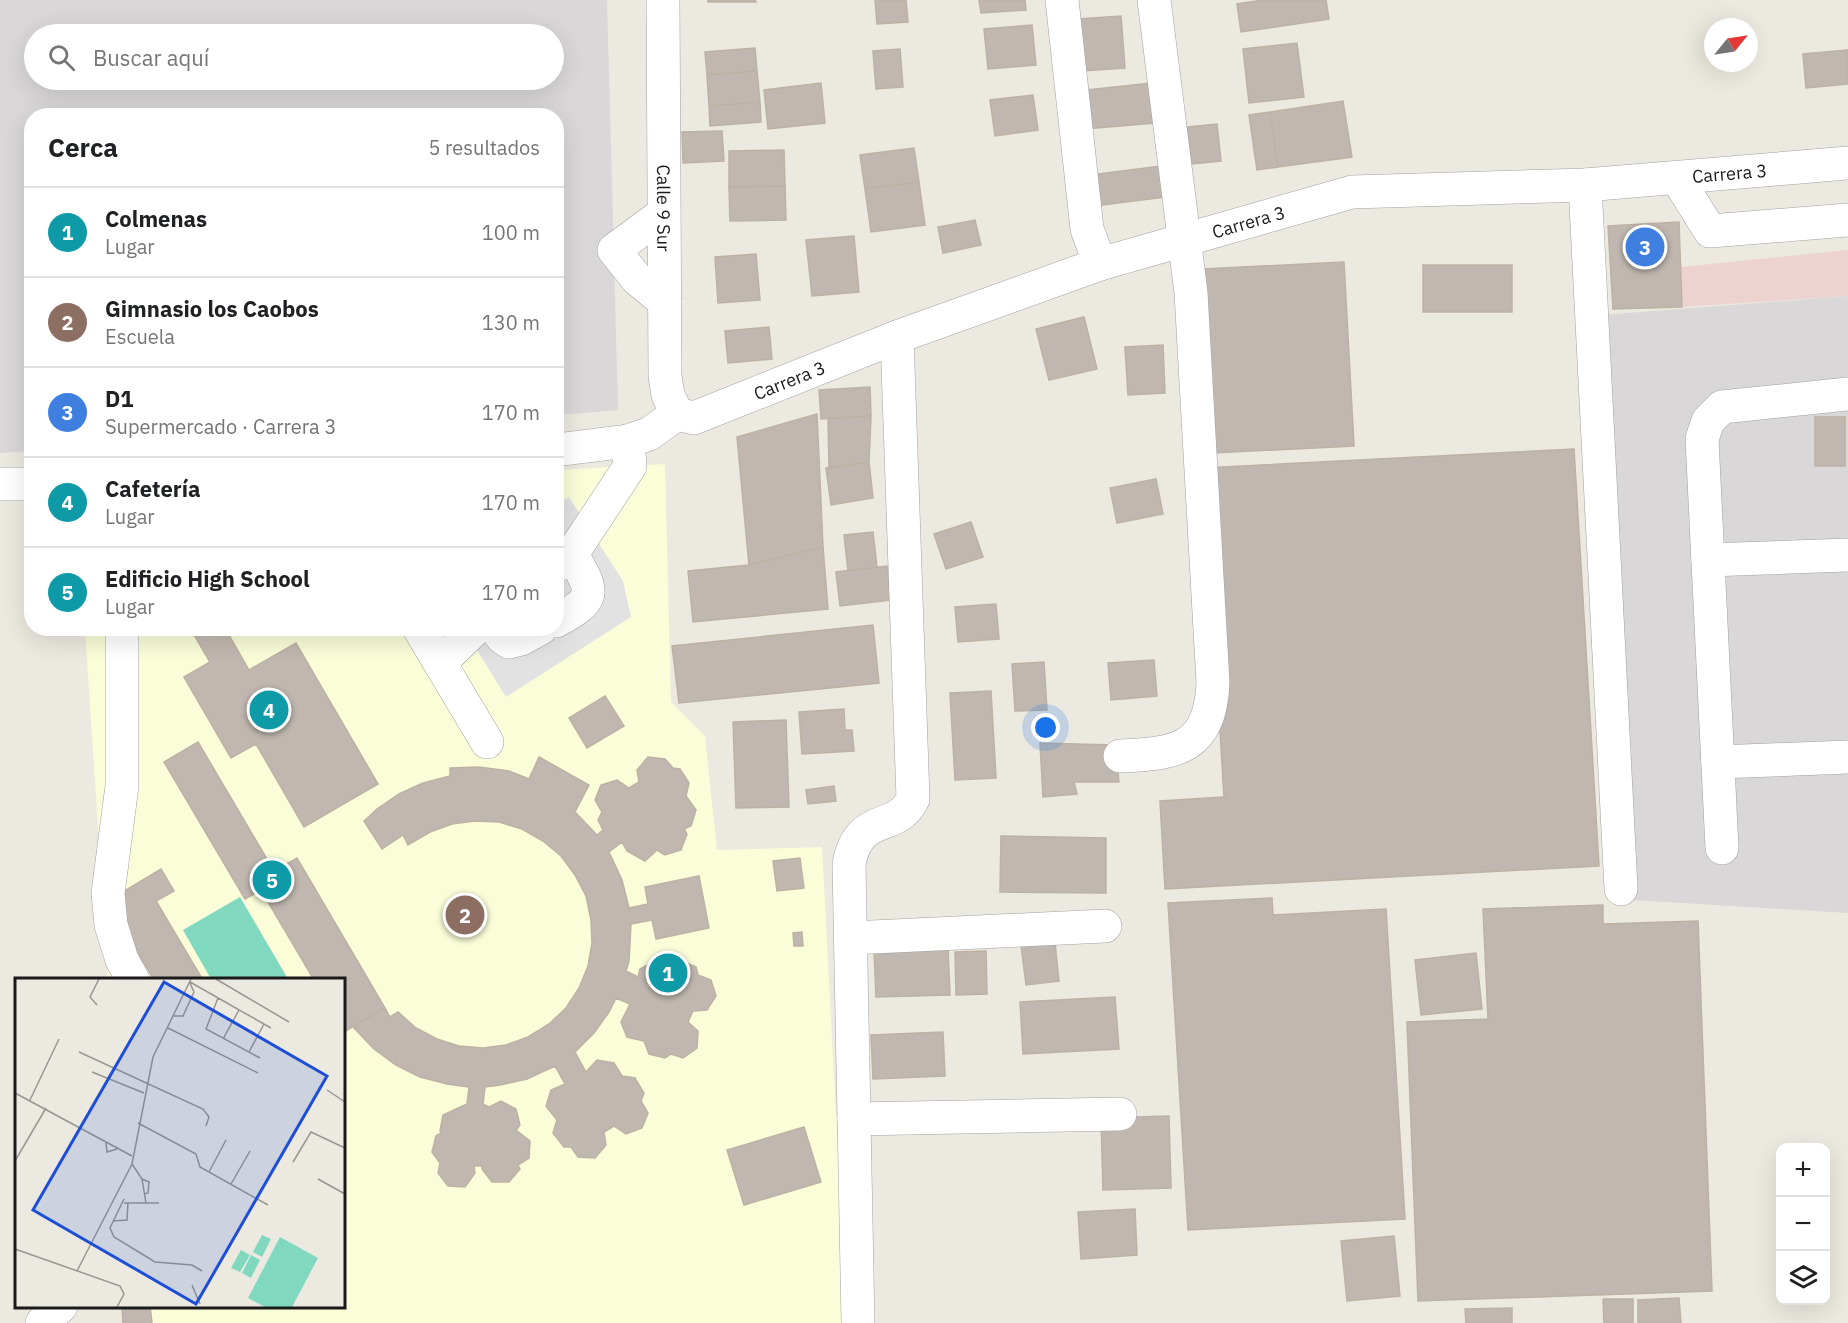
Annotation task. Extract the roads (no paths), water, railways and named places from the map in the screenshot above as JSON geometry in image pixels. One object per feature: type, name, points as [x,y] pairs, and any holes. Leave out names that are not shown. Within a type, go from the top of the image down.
[{"type":"street","name":"Calle 9 Sur","points":[[663,0],[665,376],[668,395],[677,414]]},
{"type":"street","points":[[1062,0],[1087,229],[1100,264]]},
{"type":"street","points":[[1120,756],[1166,753],[1184,746],[1197,736],[1212,705],[1191,293],[1154,0]]},
{"type":"street","name":"Carrera 3","points":[[677,414],[694,418],[897,336],[1100,264],[1352,192],[1585,185],[1848,163]]},
{"type":"street","points":[[1677,178],[1710,231],[1848,220]]},
{"type":"street","points":[[1585,185],[1621,889]]},
{"type":"street","points":[[663,214],[614,250],[637,279],[665,302]]},
{"type":"street","points":[[858,1323],[849,864],[851,852],[860,835],[873,825],[897,817],[908,808],[913,799],[897,336]]},
{"type":"street","points":[[1722,849],[1702,439],[1708,421],[1722,407],[1848,394]]},
{"type":"street","points":[[564,449],[628,441],[649,434],[677,414]]},
{"type":"street","points":[[564,617],[579,609],[588,597],[587,583],[564,560],[630,466],[628,441]]},
{"type":"street","points":[[0,484],[24,483]]},
{"type":"street","points":[[1708,560],[1848,555]]},
{"type":"street","points":[[122,636],[122,786],[108,893],[111,925],[122,960],[132,978]]},
{"type":"street","points":[[424,636],[486,742]]},
{"type":"street","points":[[440,663],[468,636]]},
{"type":"street","points":[[501,636],[509,642],[527,636]]},
{"type":"street","points":[[1718,762],[1848,757]]},
{"type":"street","points":[[850,938],[1105,926]]},
{"type":"street","points":[[854,1119],[1120,1114]]},
{"type":"street","points":[[42,1323],[59,1308]]},
{"type":"place","name":"D1","points":[[1645,247]]},
{"type":"place","name":"Cafetería","points":[[269,710]]},
{"type":"place","name":"Edificio High School","points":[[272,880]]},
{"type":"place","name":"Gimnasio los Caobos","points":[[465,915]]},
{"type":"place","name":"Colmenas","points":[[668,973]]}]
